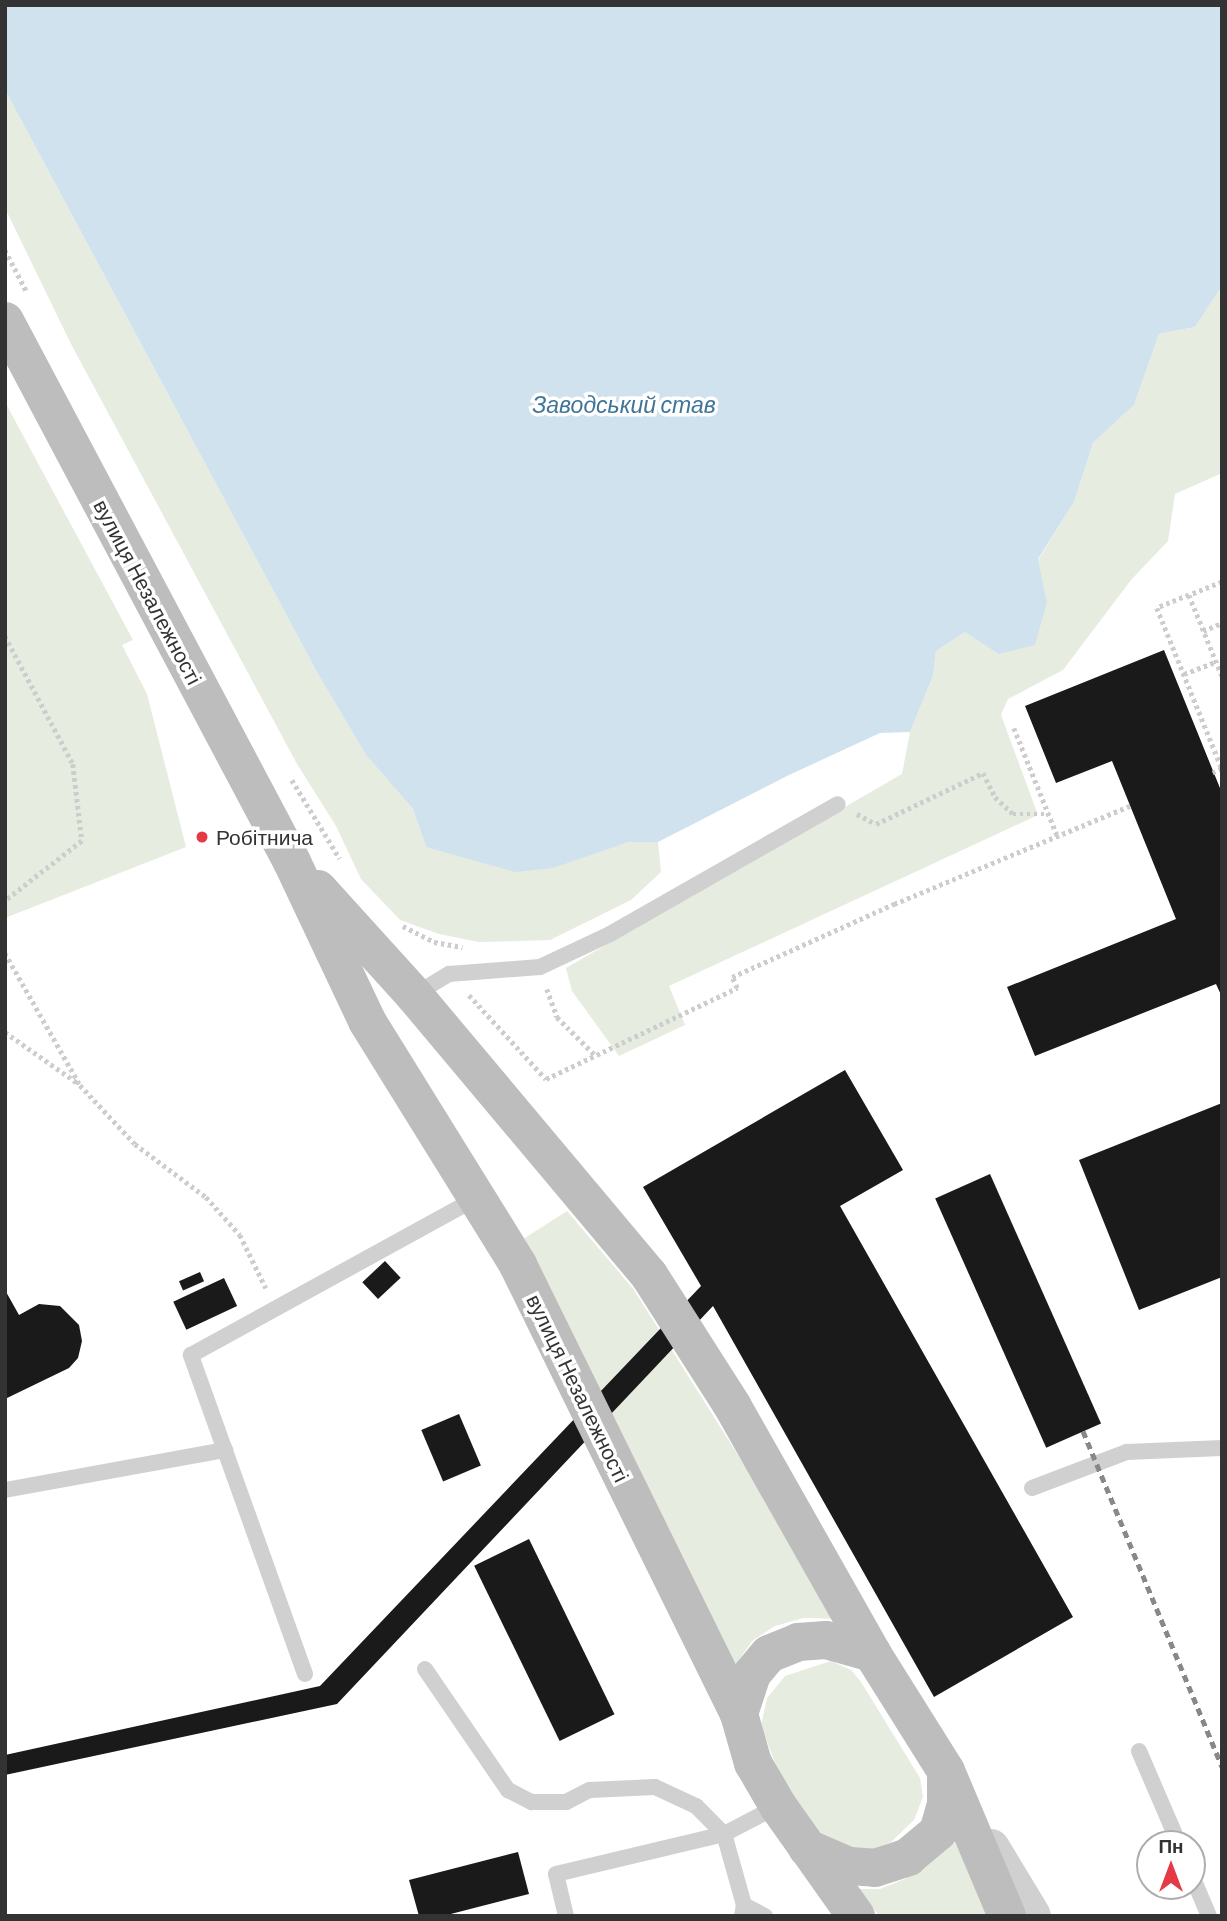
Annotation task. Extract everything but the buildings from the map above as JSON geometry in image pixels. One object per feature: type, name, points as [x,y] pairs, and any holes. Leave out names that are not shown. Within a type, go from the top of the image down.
[{"type":"main road","name":"вулиця Незалежності","points":[[17,309],[292,862],[367,1021],[518,1265],[738,1714],[753,1763],[778,1806],[856,1916]]},
{"type":"main road","name":"вулиця Незалежності","points":[[292,862],[414,995],[649,1275],[733,1407],[872,1653],[946,1771],[1007,1916]]},
{"type":"main road","points":[[738,1714],[752,1674],[769,1654],[798,1642],[826,1640],[872,1653]]},
{"type":"main road","points":[[807,1848],[849,1866],[875,1868],[908,1857],[938,1832],[946,1804],[946,1771]]},
{"type":"street","points":[[946,1771],[1031,1916]]},
{"type":"lane","points":[[414,995],[449,974],[540,967],[610,934],[838,804]]},
{"type":"lane","points":[[305,1674],[191,1355],[476,1198]]},
{"type":"lane","points":[[1032,1488],[1127,1452],[1222,1448]]},
{"type":"lane","points":[[5,1490],[225,1450]]},
{"type":"lane","points":[[425,1669],[508,1790],[532,1802],[566,1802],[590,1790],[655,1787],[696,1806],[724,1834],[743,1910],[765,1916]]},
{"type":"lane","points":[[1139,1751],[1172,1830]]},
{"type":"lane","points":[[566,1916],[556,1874],[724,1834],[778,1806]]},
{"type":"path","points":[[5,250],[17,309]]},
{"type":"path","points":[[1213,772],[1222,769],[1157,608],[1222,582]]},
{"type":"path","points":[[1189,595],[1222,676]]},
{"type":"path","points":[[1203,631],[1222,623]]},
{"type":"path","points":[[5,636],[73,764],[82,841],[5,901]]},
{"type":"path","points":[[1184,674],[1216,662]]},
{"type":"path","points":[[1014,728],[1057,835]]},
{"type":"path","points":[[287,771],[340,860]]},
{"type":"path","points":[[838,804],[876,824],[983,773],[996,797],[1013,814],[1048,814]]},
{"type":"path","points":[[449,974],[546,1079],[737,988],[732,977],[894,904],[1130,806]]},
{"type":"path","points":[[398,922],[434,942],[468,948]]},
{"type":"path","points":[[5,953],[80,1085]]},
{"type":"path","points":[[540,967],[557,1017],[595,1055]]},
{"type":"path","points":[[5,1032],[80,1085],[135,1144],[206,1197],[240,1235],[276,1307]]},
{"type":"shaded area","points":[[5,90],[318,674],[366,755],[413,809],[426,847],[554,868],[629,842],[658,842],[661,872],[631,900],[550,940],[479,942],[439,934],[400,920],[361,879],[336,826],[297,764],[71,344],[5,208]]},
{"type":"shaded area","points":[[1222,286],[1222,473],[1175,494],[1168,541],[1131,580],[1063,670],[1008,699],[1001,715],[1038,815],[669,986],[685,1025],[619,1056],[572,991],[566,968],[902,774],[910,732],[933,676],[936,651],[965,632],[998,654],[1047,602],[1038,560],[1074,502],[1093,443],[1134,405],[1159,334],[1195,327]]},
{"type":"shaded area","points":[[5,402],[133,640],[122,645],[147,694],[186,847],[5,918]]},
{"type":"shaded area","points":[[567,1211],[634,1290],[841,1619],[803,1618],[775,1626],[752,1641],[734,1667],[517,1243]]},
{"type":"shaded area","points":[[831,1661],[851,1670],[861,1682],[920,1778],[923,1797],[914,1820],[891,1842],[873,1850],[841,1848],[816,1835],[781,1778],[761,1726],[767,1698],[785,1676]]},
{"type":"shaded area","points":[[955,1833],[990,1916],[879,1916],[858,1889],[880,1889],[905,1879],[930,1862]]},
{"type":"water","name":"Заводський став","points":[[5,5],[1222,5],[1222,286],[1195,327],[1159,334],[1134,405],[1093,443],[1074,502],[1038,559],[1047,602],[1035,645],[998,654],[965,632],[936,651],[933,676],[910,732],[880,733],[789,775],[658,842],[629,842],[554,868],[515,872],[426,847],[413,809],[366,755],[318,674],[5,90]]},
{"type":"railway","points":[[1083,1431],[1222,1767]]},
{"type":"place","name":"Робітнича","points":[[202,837]]}]
